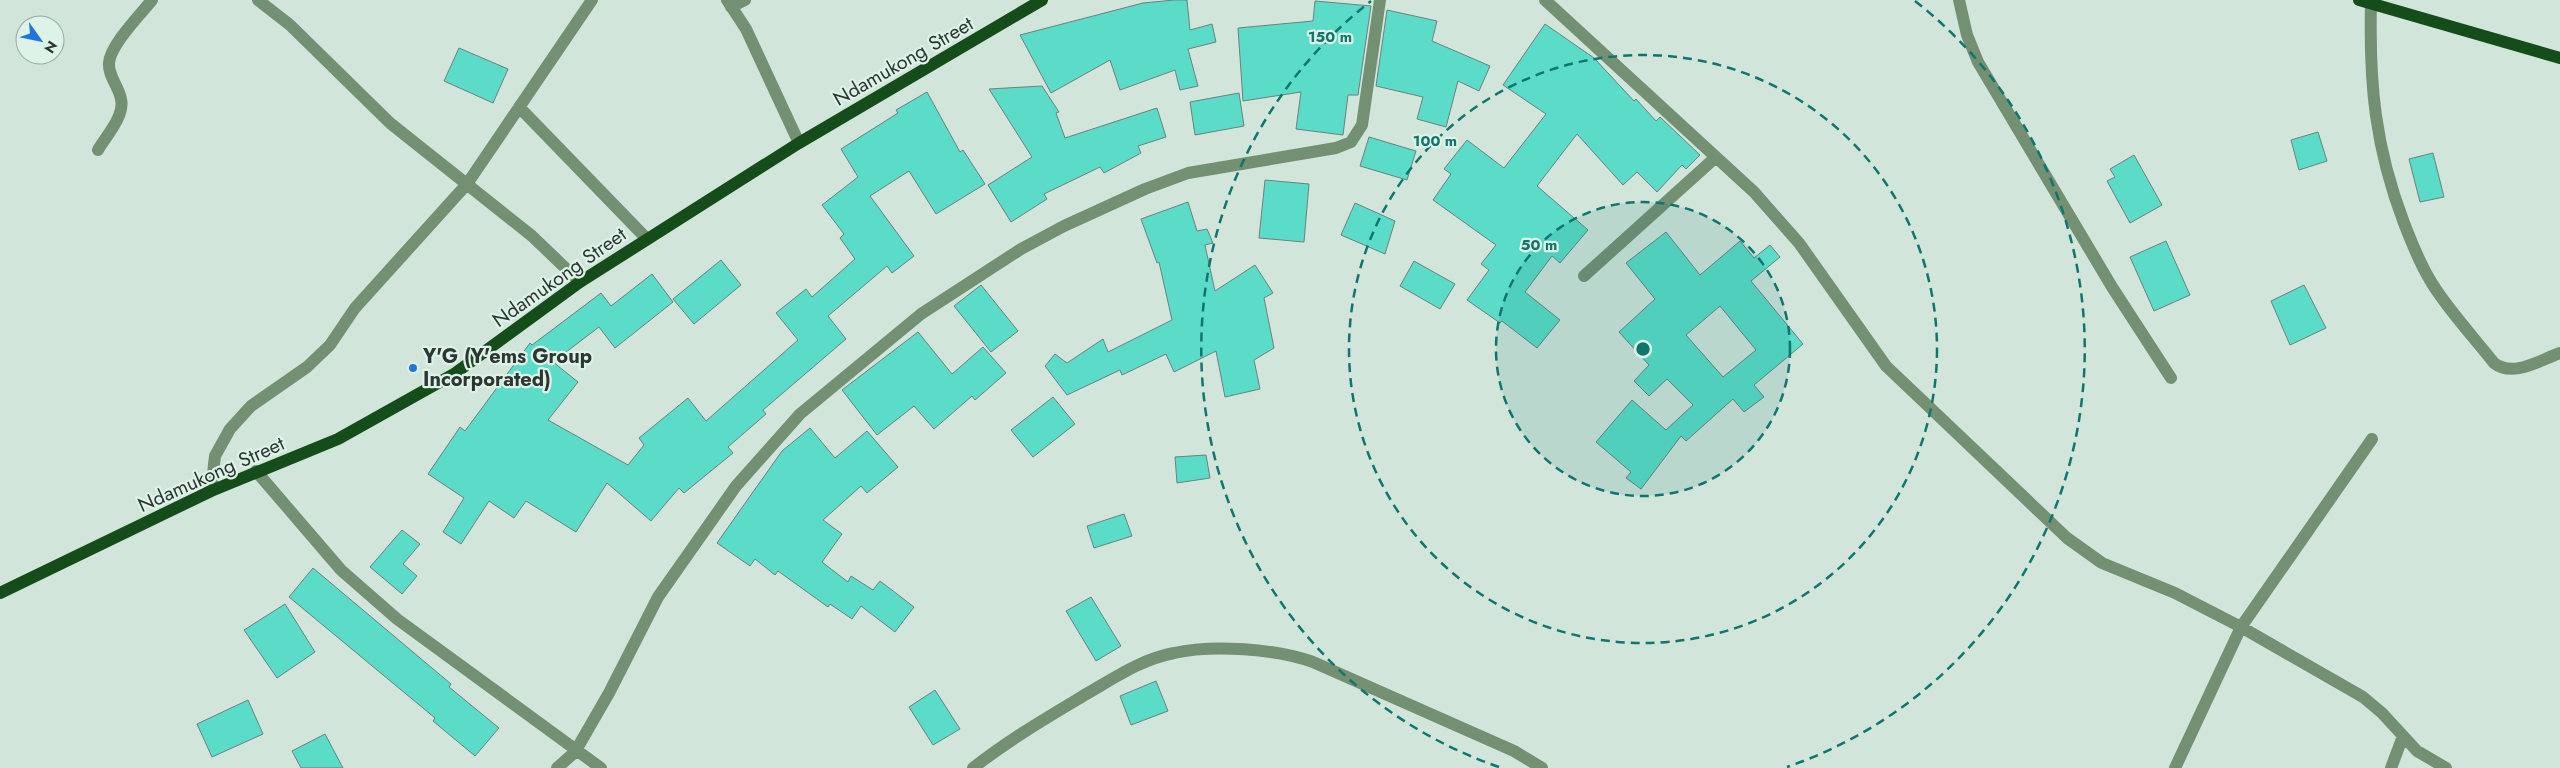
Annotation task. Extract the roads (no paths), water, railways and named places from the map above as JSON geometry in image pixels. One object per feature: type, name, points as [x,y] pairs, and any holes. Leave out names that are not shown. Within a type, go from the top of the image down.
[{"type":"main road","name":"Ndamukong Street","points":[[0,593],[211,491],[338,439],[454,374],[580,282],[647,239],[799,143],[1042,0]]},
{"type":"main road","points":[[2365,2],[2560,58]]},
{"type":"street","points":[[98,150],[121,112],[122,99],[112,78],[109,62],[118,43],[152,0]]},
{"type":"street","points":[[258,0],[290,25],[390,123],[532,236],[580,282]]},
{"type":"street","points":[[211,491],[215,456],[230,429],[251,406],[307,367],[330,345],[355,308],[467,184],[592,0]]},
{"type":"street","points":[[745,0],[729,4],[765,66],[799,143]]},
{"type":"street","points":[[557,768],[576,752],[609,693],[658,597],[736,486],[800,414],[921,314],[1021,249],[1064,226],[1145,189],[1188,173],[1336,148],[1352,142],[1362,125],[1380,0]]},
{"type":"street","points":[[1546,0],[1754,192],[1799,242],[1886,366],[2066,538],[2102,563],[2175,593],[2241,627],[2363,697],[2417,751],[2446,768]]},
{"type":"street","points":[[1959,0],[1967,35],[1978,62],[2112,287],[2171,378]]},
{"type":"street","points":[[2365,2],[2373,99],[2380,148],[2395,199],[2412,244],[2436,290],[2494,363],[2502,369],[2512,370],[2560,353]]},
{"type":"street","points":[[519,107],[647,239]]},
{"type":"street","points":[[1584,276],[1716,157]]},
{"type":"street","points":[[2175,768],[2241,627],[2372,439]]},
{"type":"street","points":[[256,471],[341,570],[390,613],[576,752],[601,768]]},
{"type":"street","points":[[973,768],[1010,739],[1139,664],[1174,652],[1223,648],[1292,654],[1514,751],[1542,768]]},
{"type":"street","points":[[2391,768],[2403,736]]},
{"type":"place","name":"Y'G (Y'ems Group Incorporated)","points":[[413,368]]}]
